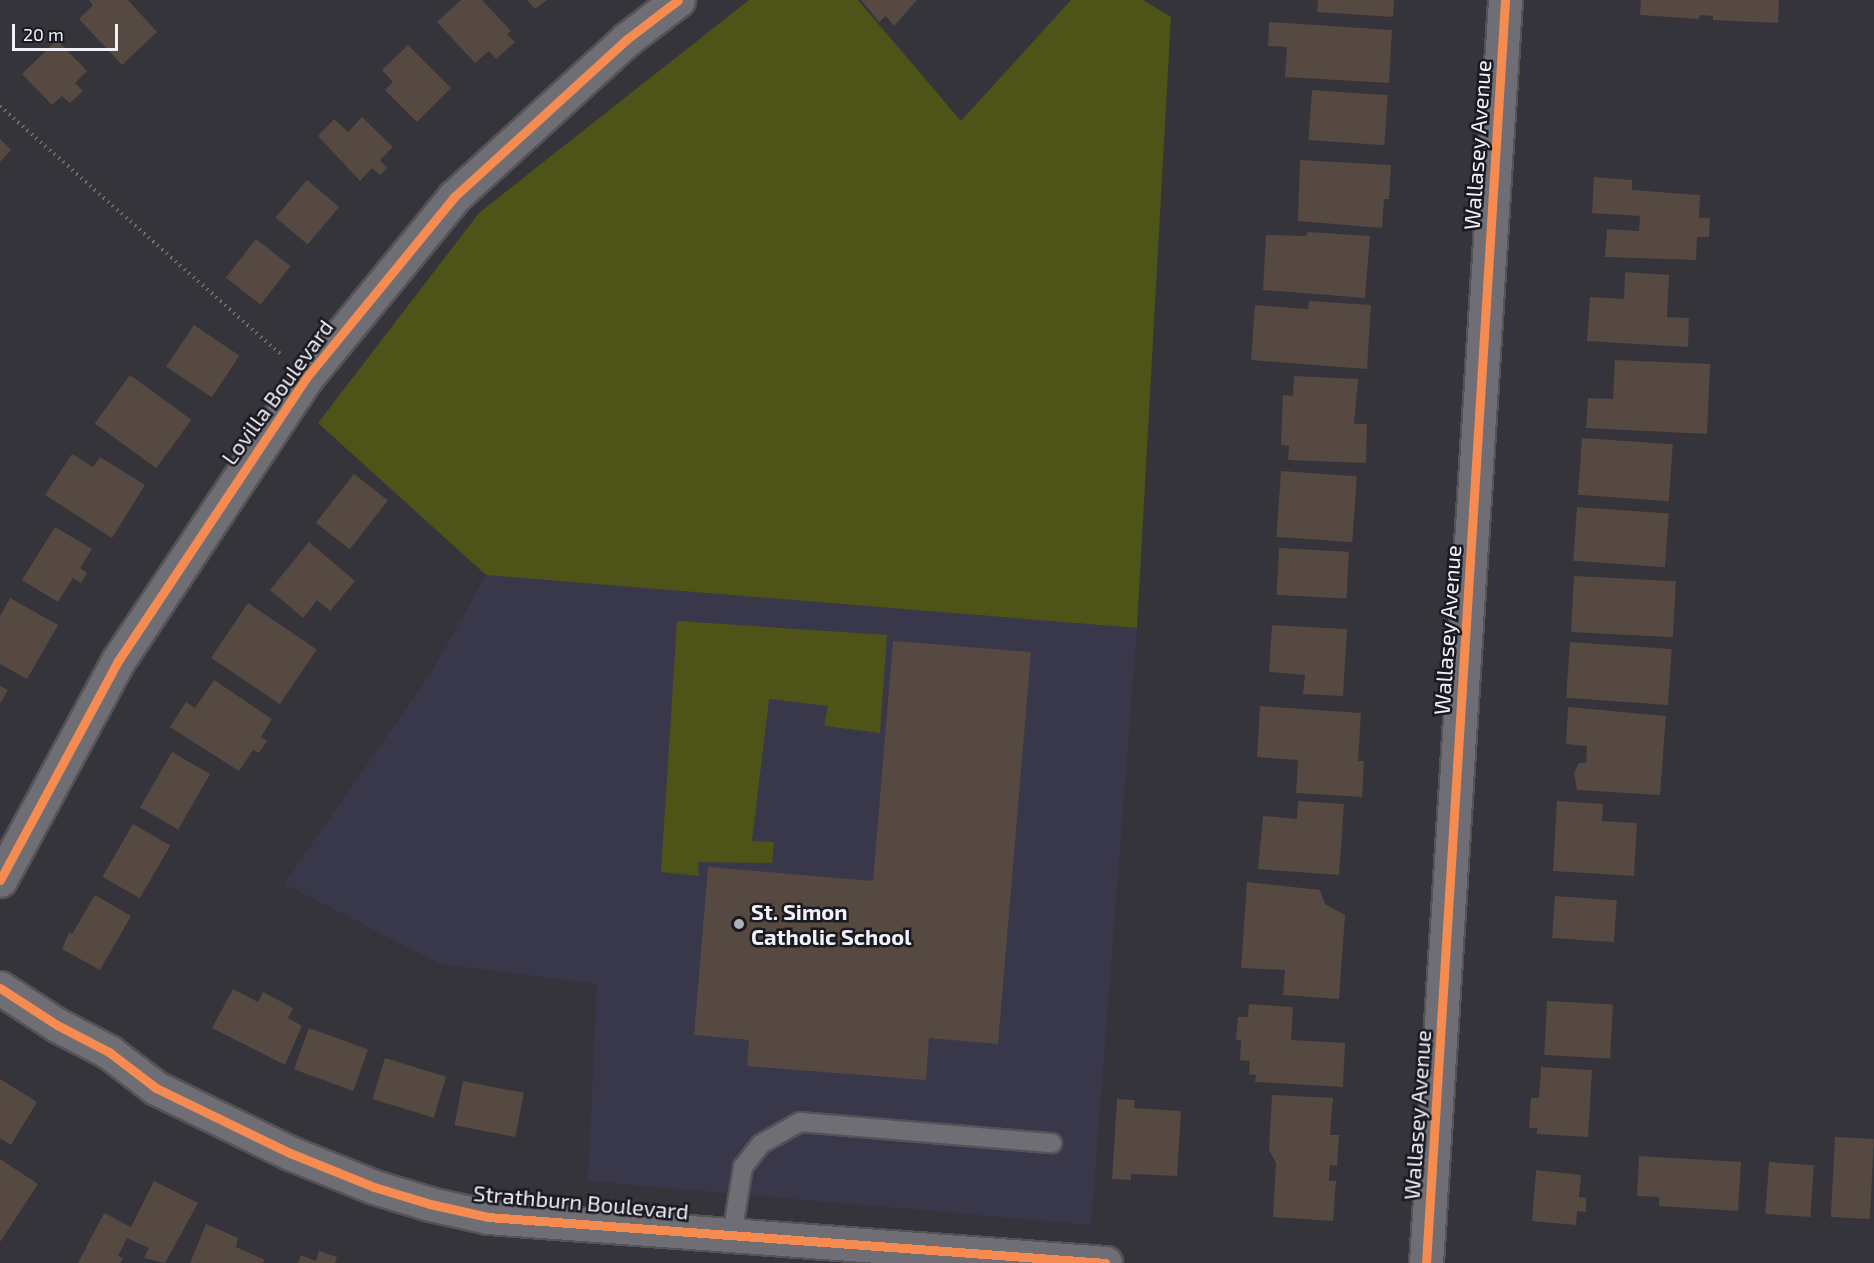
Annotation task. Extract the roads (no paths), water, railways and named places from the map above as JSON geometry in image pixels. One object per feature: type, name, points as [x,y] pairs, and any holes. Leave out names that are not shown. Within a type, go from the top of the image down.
[{"type":"street","name":"Lovilla Boulevard","points":[[0,880],[118,662],[306,378],[454,197],[627,39],[678,0]]},
{"type":"street","name":"Wallasey Avenue","points":[[1426,1263],[1505,0]]},
{"type":"street","name":"Strathburn Boulevard","points":[[0,988],[57,1025],[109,1052],[156,1088],[290,1154],[374,1187],[488,1216],[732,1234],[864,1253],[1105,1263]]},
{"type":"lane","points":[[732,1234],[743,1167],[761,1144],[800,1122],[1052,1143]]},
{"type":"place","name":"St. Simon Catholic School","points":[[739,924]]}]
